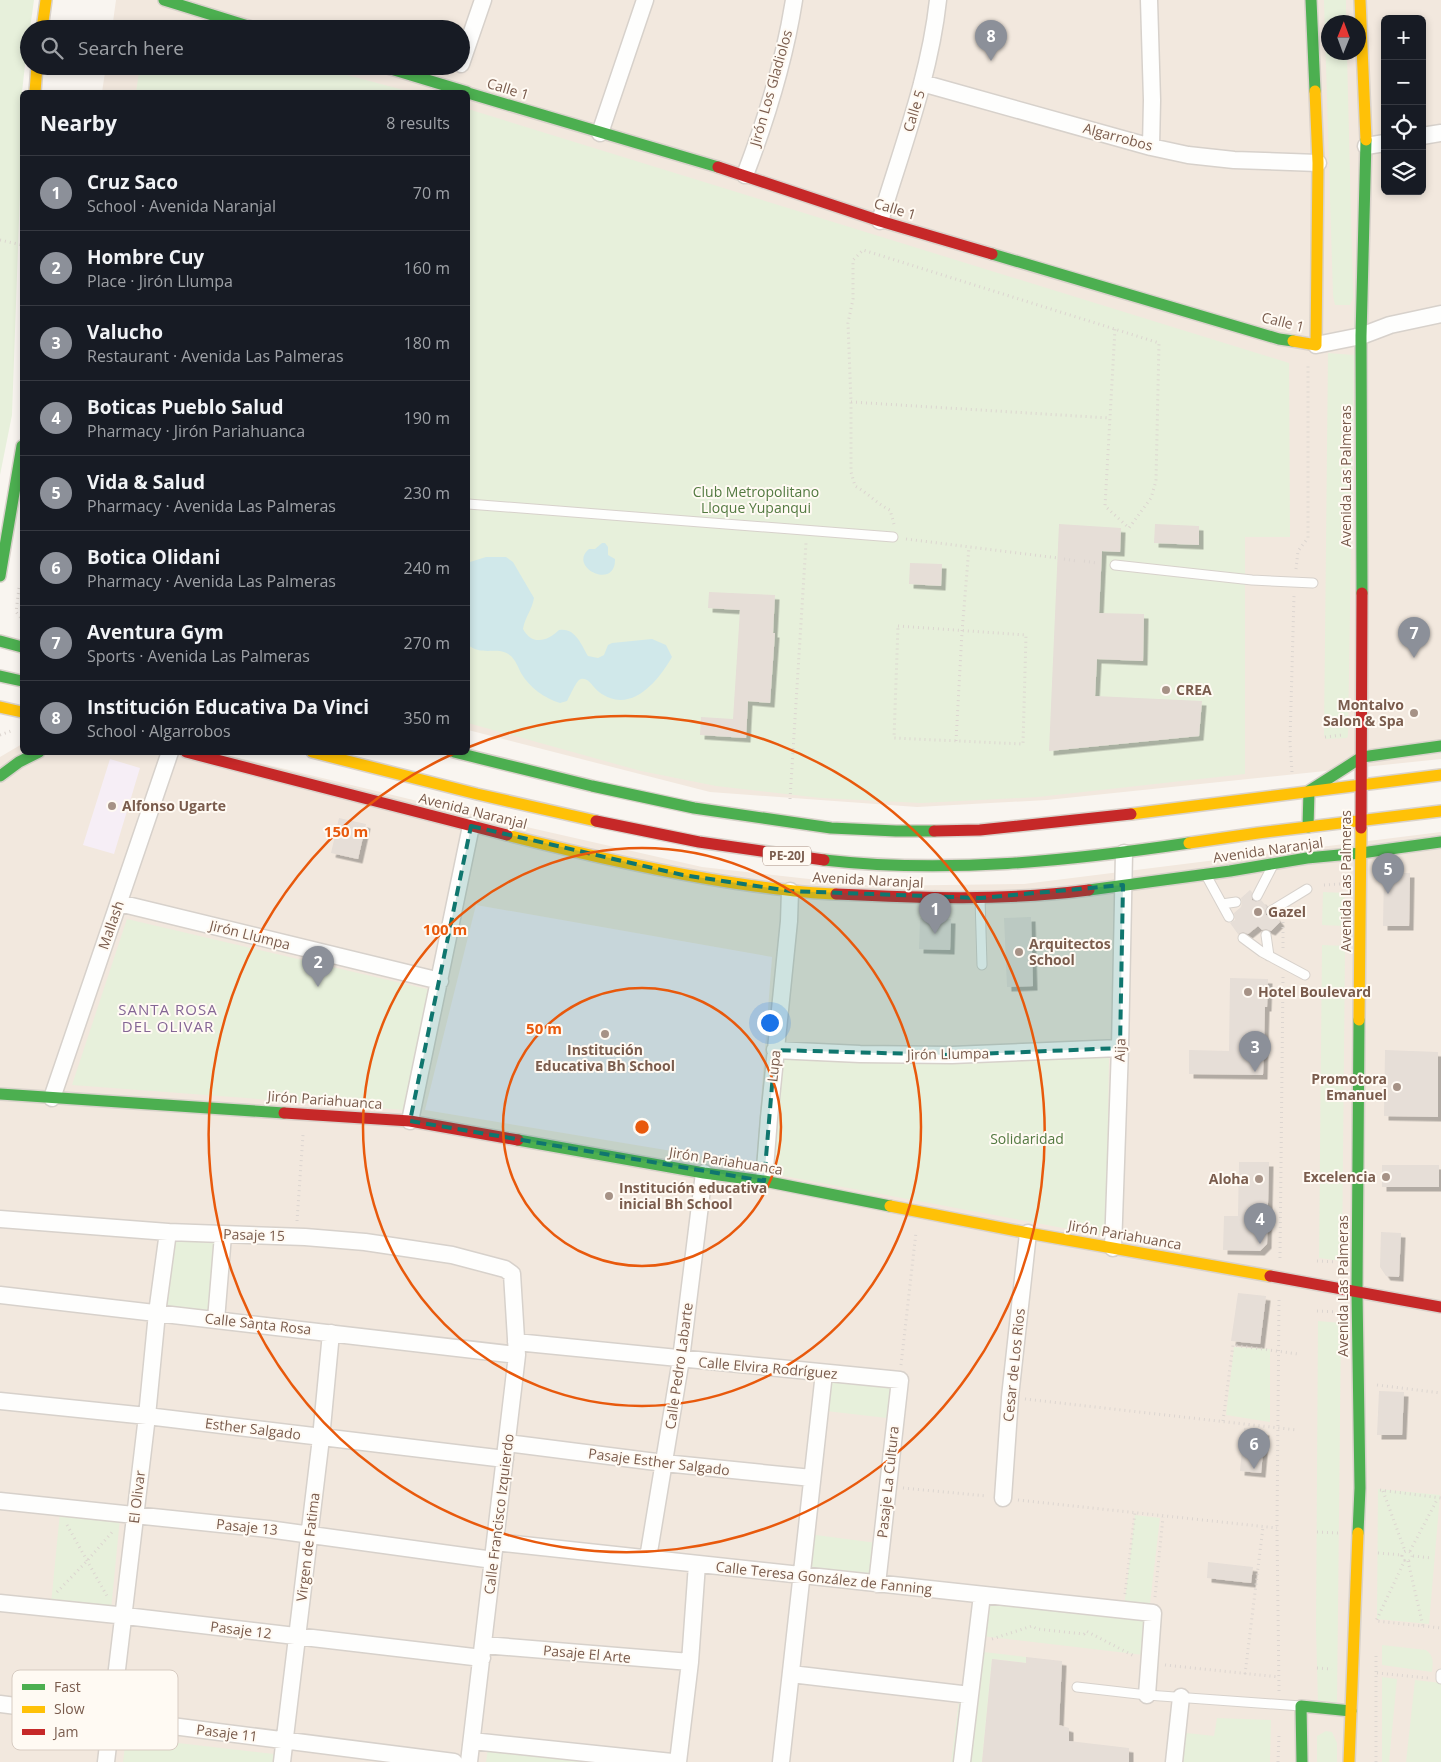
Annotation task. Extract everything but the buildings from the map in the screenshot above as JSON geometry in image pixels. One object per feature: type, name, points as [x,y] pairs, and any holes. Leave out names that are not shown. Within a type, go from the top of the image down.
[{"type":"main road","points":[[43,20],[46,0]]},
{"type":"main road","points":[[164,0],[229,20]]},
{"type":"main road","points":[[1312,0],[1318,163],[1316,345]]},
{"type":"main road","name":"Avenida Las Palmeras","points":[[1349,1762],[1360,1488],[1357,1292],[1362,757],[1361,336],[1366,146],[1360,0]]},
{"type":"main road","points":[[35,90],[36,75]]},
{"type":"main road","name":"Calle 1","points":[[410,75],[459,90]]},
{"type":"main road","name":"Calle 1","points":[[470,93],[745,175],[880,221],[1279,338],[1316,345]]},
{"type":"main road","points":[[0,576],[20,458]]},
{"type":"main road","points":[[0,641],[20,646]]},
{"type":"main road","points":[[0,676],[20,681]]},
{"type":"main road","points":[[0,707],[20,712]]},
{"type":"main road","points":[[1309,792],[1362,757],[1441,746]]},
{"type":"main road","points":[[0,776],[19,762],[33,755]]},
{"type":"main road","name":"Avenida Naranjal","points":[[198,755],[577,853],[683,875],[790,891],[893,897],[980,898],[1057,894],[1441,842]]},
{"type":"main road","name":"Avenida Naranjal","points":[[324,755],[575,817],[688,842],[829,862],[895,866],[980,866],[1056,862],[1308,827],[1441,811]]},
{"type":"main road","points":[[466,755],[592,786],[694,808],[831,828],[896,831],[980,830],[1045,824],[1256,800],[1361,784],[1441,775]]},
{"type":"main road","points":[[1308,827],[1309,792]]},
{"type":"main road","name":"Jirón Pariahuanca","points":[[0,1094],[410,1121],[704,1173],[764,1181],[1028,1233],[1441,1307]]},
{"type":"main road","points":[[1302,1762],[1301,1706],[1351,1711]]},
{"type":"street","points":[[470,38],[483,0]]},
{"type":"street","points":[[600,133],[645,0]]},
{"type":"street","name":"Jirón Los Gladiolos","points":[[745,175],[776,78],[794,0]]},
{"type":"street","name":"Calle 5","points":[[880,221],[922,83],[935,29],[938,0]]},
{"type":"street","points":[[1149,0],[1152,100],[1151,147]]},
{"type":"street","points":[[461,75],[462,90]]},
{"type":"street","name":"Algarrobos","points":[[922,83],[1151,147],[1188,155],[1234,160],[1318,163]]},
{"type":"street","points":[[1426,135],[1441,132]]},
{"type":"street","points":[[1366,146],[1381,144]]},
{"type":"street","points":[[1316,345],[1361,336],[1390,325],[1441,314]]},
{"type":"street","name":"Mallash","points":[[52,1098],[169,755]]},
{"type":"street","points":[[410,1121],[472,826]]},
{"type":"street","name":"Aija","points":[[1113,1248],[1124,853]]},
{"type":"street","name":"Lupa","points":[[764,1181],[775,1050],[789,921],[790,891]]},
{"type":"street","name":"Jirón Llumpa","points":[[119,903],[440,981]]},
{"type":"street","name":"Jirón Llumpa","points":[[775,1050],[860,1054],[952,1055],[1120,1048]]},
{"type":"street","name":"Calle Pedro Labarte","points":[[648,1558],[681,1359],[704,1173]]},
{"type":"street","name":"Pasaje 15","points":[[0,1219],[168,1232],[365,1242],[442,1254],[505,1269]]},
{"type":"street","name":"El Olivar","points":[[116,1670],[131,1515],[147,1416],[157,1313],[168,1232]]},
{"type":"street","name":"Cesar de Los Rios","points":[[1002,1498],[1010,1397],[1028,1233]]},
{"type":"street","points":[[216,1320],[223,1234]]},
{"type":"street","name":"Calle Francisco Izquierdo","points":[[469,1762],[507,1443],[516,1348],[512,1274],[505,1269]]},
{"type":"street","name":"Calle Santa Rosa","points":[[0,1295],[331,1332],[516,1348]]},
{"type":"street","name":"Virgen de Fatima","points":[[282,1762],[321,1438],[331,1332]]},
{"type":"street","name":"Calle Elvira Rodríguez","points":[[516,1348],[681,1359],[900,1380]]},
{"type":"street","points":[[781,1762],[824,1373]]},
{"type":"street","name":"Pasaje La Cultura","points":[[877,1584],[900,1380]]},
{"type":"street","name":"Esther Salgado","points":[[0,1401],[147,1416],[505,1460]]},
{"type":"street","name":"Pasaje Esther Salgado","points":[[507,1443],[664,1464],[812,1478]]},
{"type":"street","name":"Pasaje 13","points":[[0,1501],[310,1534],[493,1560]]},
{"type":"street","name":"Calle Teresa González de Fanning","points":[[495,1542],[1153,1613]]},
{"type":"street","points":[[678,1762],[690,1662],[697,1564]]},
{"type":"street","points":[[962,1762],[982,1595]]},
{"type":"street","name":"Pasaje 12","points":[[0,1603],[298,1636],[483,1651]]},
{"type":"street","points":[[1147,1695],[1153,1613]]},
{"type":"street","name":"Pasaje El Arte","points":[[483,1651],[690,1662]]},
{"type":"street","points":[[791,1674],[970,1695]]},
{"type":"street","points":[[1174,1762],[1181,1697]]},
{"type":"street","name":"Pasaje 11","points":[[178,1727],[454,1762]]},
{"type":"street","points":[[472,1741],[672,1762]]},
{"type":"lane","points":[[470,504],[893,537]]},
{"type":"lane","points":[[1115,565],[1252,580],[1313,583]]},
{"type":"lane","points":[[1257,896],[1274,864]]},
{"type":"lane","points":[[1206,874],[1229,917]]},
{"type":"lane","points":[[1271,911],[1307,889]]},
{"type":"lane","points":[[980,898],[982,965]]},
{"type":"lane","points":[[1222,904],[1236,902]]},
{"type":"lane","points":[[1266,935],[1269,956]]},
{"type":"lane","points":[[1243,938],[1249,944],[1269,956],[1305,975]]},
{"type":"lane","points":[[1441,1674],[1441,1679]]},
{"type":"lane","points":[[1077,1687],[1147,1695],[1301,1706]]},
{"type":"path","points":[[0,240],[20,245]]},
{"type":"path","points":[[1058,558],[893,537],[894,520],[890,510],[876,503],[865,492],[855,486],[851,472],[848,323],[853,299],[853,260],[863,250],[1115,329],[1159,343],[1156,481],[1151,498],[1129,528],[1104,506],[1115,329]]},
{"type":"path","points":[[1292,777],[1290,742],[1295,582],[1298,551],[1308,538],[1308,364]]},
{"type":"path","points":[[851,402],[1109,418]]},
{"type":"path","points":[[790,806],[807,530]]},
{"type":"path","points":[[956,741],[969,547]]},
{"type":"path","points":[[1064,559],[1077,561]]},
{"type":"path","points":[[1084,561],[1097,563]]},
{"type":"path","points":[[20,583],[16,612],[20,617]]},
{"type":"path","points":[[898,626],[1026,635],[1023,744],[956,741],[894,738],[898,626]]},
{"type":"path","points":[[1325,737],[1348,734]]},
{"type":"path","points":[[1324,885],[1343,883]]},
{"type":"path","points":[[1283,956],[1284,909]]},
{"type":"path","points":[[1281,1266],[1283,968]]},
{"type":"path","points":[[296,1237],[304,1113]]},
{"type":"path","points":[[1320,1174],[1343,1175]]},
{"type":"path","points":[[900,1380],[919,1211]]},
{"type":"path","points":[[1271,1258],[1280,1259]]},
{"type":"path","points":[[1317,1261],[1336,1262]]},
{"type":"path","points":[[1279,1289],[1277,1528],[1279,1704]]},
{"type":"path","points":[[1317,1311],[1336,1312]]},
{"type":"path","points":[[1223,1422],[1233,1345],[1298,1354]]},
{"type":"path","points":[[1375,1384],[1441,1393]]},
{"type":"path","points":[[1010,1397],[1298,1430]]},
{"type":"path","points":[[888,1487],[1277,1528]]},
{"type":"path","points":[[1376,1490],[1440,1498],[1410,1551],[1404,1553],[1376,1553]]},
{"type":"path","points":[[1383,1491],[1407,1561],[1423,1626]]},
{"type":"path","points":[[57,1507],[121,1616]]},
{"type":"path","points":[[1124,1610],[1136,1513]]},
{"type":"path","points":[[42,1607],[131,1515]]},
{"type":"path","points":[[1153,1613],[1163,1516]]},
{"type":"path","points":[[1245,1674],[1263,1527]]},
{"type":"path","points":[[1317,1532],[1339,1533]]},
{"type":"path","points":[[1410,1551],[1413,1556]]},
{"type":"path","points":[[1432,1558],[1413,1556],[1407,1561],[1376,1621],[1441,1628]]},
{"type":"path","points":[[976,1644],[1032,1626],[1037,1629],[1084,1634],[1086,1631],[1148,1663],[1279,1677]]},
{"type":"path","points":[[1376,1653],[1376,1762]]},
{"type":"path","points":[[1317,1668],[1338,1669]]},
{"type":"path","points":[[1377,1672],[1441,1679]]},
{"type":"highlighted area","points":[[471,826],[683,875],[790,891],[980,898],[1123,885],[1120,1048],[952,1055],[775,1050],[764,1181],[410,1121]]},
{"type":"shaded area","points":[[116,0],[1441,0],[1441,759],[1047,800],[917,807],[710,792],[470,731],[470,90],[102,90],[105,75],[470,75],[470,20],[113,20]]},
{"type":"shaded area","points":[[20,745],[20,755],[227,755],[496,820],[702,867],[872,886],[1024,884],[1441,832],[1441,1762],[0,1762],[0,757]]},
{"type":"shaded area","name":"Alfonso Ugarte","points":[[110,759],[140,768],[114,854],[83,845]]},
{"type":"shaded area","name":"Institución Educativa Bh School","points":[[476,905],[772,957],[756,1165],[425,1110]]},
{"type":"green space","points":[[0,0],[34,0],[31,20],[20,20],[20,75],[24,75],[22,90],[20,90],[20,192],[12,415],[0,475]]},
{"type":"green space","points":[[1324,0],[1346,0],[1346,15],[1324,15]]},
{"type":"green space","points":[[1326,60],[1347,60],[1353,298],[1350,305],[1335,305],[1333,296]]},
{"type":"green space","points":[[139,75],[347,75],[403,90],[136,90]]},
{"type":"green space","name":"Club Metropolitano Lloque Yupanqui","points":[[470,110],[1289,363],[1290,537],[1245,537],[1245,774],[1038,797],[921,803],[821,798],[716,786],[641,771],[470,724]]},
{"type":"green space","points":[[1328,353],[1354,355],[1348,736],[1347,738],[1326,739],[1324,735]]},
{"type":"green space","points":[[1323,892],[1345,893],[1344,926],[1322,925]]},
{"type":"green space","points":[[127,919],[431,990],[404,1110],[72,1085]]},
{"type":"green space","points":[[1322,945],[1345,946],[1342,1261],[1319,1258]]},
{"type":"green space","name":"Solidaridad","points":[[784,1057],[947,1059],[1109,1057],[1106,1236],[773,1174]]},
{"type":"green space","points":[[172,1236],[228,1238],[224,1314],[166,1308]]},
{"type":"green space","points":[[1318,1321],[1341,1323],[1337,1703],[1318,1703],[1316,1629]]},
{"type":"green space","points":[[1234,1347],[1270,1349],[1270,1422],[1226,1415]]},
{"type":"green space","points":[[830,1380],[891,1386],[887,1418],[826,1411]]},
{"type":"green space","points":[[1378,1489],[1440,1495],[1429,1624],[1377,1619]]},
{"type":"green space","points":[[60,1512],[120,1518],[111,1610],[51,1604]]},
{"type":"green space","points":[[1135,1515],[1160,1518],[1144,1655],[972,1635],[976,1599],[1123,1616]]},
{"type":"green space","points":[[808,1534],[877,1543],[873,1578],[804,1569]]},
{"type":"green space","points":[[1382,1645],[1426,1650],[1432,1660],[1432,1672],[1382,1665]]},
{"type":"green space","points":[[975,1651],[1026,1657],[1026,1663],[992,1659],[982,1762],[951,1762],[960,1693],[970,1695]]},
{"type":"green space","points":[[1382,1677],[1397,1679],[1389,1762],[1382,1762]]},
{"type":"green space","points":[[1415,1680],[1441,1683],[1441,1762],[1406,1762]]},
{"type":"green space","points":[[1217,1718],[1271,1720],[1270,1762],[1174,1762],[1177,1732],[1214,1736]]},
{"type":"green space","points":[[1326,1731],[1332,1732],[1337,1743],[1337,1762],[1317,1762],[1317,1736]]},
{"type":"green space","points":[[489,1742],[671,1762],[486,1762]]},
{"type":"green space","points":[[178,1743],[274,1754],[273,1762],[123,1762],[124,1750],[178,1750]]},
{"type":"water","points":[[602,543],[605,543],[608,547],[608,555],[615,559],[613,568],[608,573],[601,575],[588,569],[584,563],[584,556],[589,549],[595,549]]},
{"type":"water","points":[[486,557],[506,557],[513,562],[534,598],[523,629],[535,640],[550,637],[559,630],[569,631],[577,637],[588,656],[598,658],[604,655],[608,645],[612,643],[652,639],[666,645],[672,657],[659,677],[642,693],[632,698],[621,700],[610,698],[599,692],[589,681],[581,679],[567,701],[560,703],[548,698],[529,683],[511,656],[501,651],[480,650],[470,646],[470,562]]},
{"type":"traffic: fast","points":[[164,0],[229,20]]},
{"type":"traffic: fast","points":[[1311,0],[1315,91]]},
{"type":"traffic: fast","points":[[411,75],[460,90]]},
{"type":"traffic: fast","points":[[470,94],[718,167]]},
{"type":"traffic: fast","points":[[1362,593],[1361,336],[1366,140]]},
{"type":"traffic: fast","points":[[992,254],[1279,339],[1293,341]]},
{"type":"traffic: fast","points":[[0,576],[20,458]]},
{"type":"traffic: fast","points":[[0,641],[20,646]]},
{"type":"traffic: fast","points":[[0,676],[20,681]]},
{"type":"traffic: fast","points":[[1308,827],[1309,791],[1362,757],[1441,746]]},
{"type":"traffic: fast","points":[[0,776],[19,762],[33,755]]},
{"type":"traffic: fast","points":[[466,755],[592,786],[694,808],[831,828],[934,831]]},
{"type":"traffic: fast","points":[[1089,890],[1230,871],[1307,858],[1441,842]]},
{"type":"traffic: fast","points":[[824,860],[916,866],[1007,864],[1189,843]]},
{"type":"traffic: fast","points":[[1358,1533],[1360,1488],[1357,1292],[1359,1020]]},
{"type":"traffic: fast","points":[[0,1094],[284,1113]]},
{"type":"traffic: fast","points":[[518,1140],[704,1173],[764,1181],[890,1206]]},
{"type":"traffic: fast","points":[[1302,1762],[1301,1706],[1351,1711]]},
{"type":"traffic: slow","points":[[43,20],[46,0]]},
{"type":"traffic: slow","points":[[1360,0],[1366,140]]},
{"type":"traffic: slow","points":[[35,90],[36,75]]},
{"type":"traffic: slow","points":[[1293,341],[1316,345],[1318,163],[1315,91]]},
{"type":"traffic: slow","points":[[0,707],[20,712]]},
{"type":"traffic: slow","points":[[324,755],[477,794],[596,821]]},
{"type":"traffic: slow","points":[[1131,814],[1441,775]]},
{"type":"traffic: slow","points":[[1189,843],[1441,811]]},
{"type":"traffic: slow","points":[[1359,1020],[1361,828]]},
{"type":"traffic: slow","points":[[507,835],[620,862],[677,873],[785,890],[836,894]]},
{"type":"traffic: slow","points":[[890,1206],[1028,1233],[1270,1276]]},
{"type":"traffic: slow","points":[[1349,1762],[1358,1533]]},
{"type":"traffic: jam","points":[[718,167],[880,221],[992,254]]},
{"type":"traffic: jam","points":[[1361,828],[1362,593]]},
{"type":"traffic: jam","points":[[198,755],[507,835]]},
{"type":"traffic: jam","points":[[934,831],[980,830],[1131,814]]},
{"type":"traffic: jam","points":[[596,821],[699,842],[824,860]]},
{"type":"traffic: jam","points":[[836,894],[994,897],[1089,890]]},
{"type":"traffic: jam","points":[[284,1113],[410,1121],[518,1140]]},
{"type":"traffic: jam","points":[[1270,1276],[1441,1307]]},
{"type":"place","name":"Institución Educativa Da Vinci","points":[[991,61]]},
{"type":"place","name":"Aventura Gym","points":[[1414,658]]},
{"type":"place","name":"CREA","points":[[1166,690]]},
{"type":"place","name":"Montalvo Salon & Spa","points":[[1414,713]]},
{"type":"place","name":"Alfonso Ugarte","points":[[112,806]]},
{"type":"place","name":"Vida & Salud","points":[[1388,894]]},
{"type":"place","name":"Gazel","points":[[1258,912]]},
{"type":"place","name":"Cruz Saco","points":[[935,934]]},
{"type":"place","name":"Arquitectos School","points":[[1019,952]]},
{"type":"place","name":"Hombre Cuy","points":[[318,987]]},
{"type":"place","name":"Hotel Boulevard","points":[[1248,992]]},
{"type":"place","name":"Institución Educativa Bh School","points":[[605,1034]]},
{"type":"place","name":"Valucho","points":[[1255,1072]]},
{"type":"place","name":"Promotora Emanuel","points":[[1397,1087]]},
{"type":"place","name":"Excelencia","points":[[1386,1177]]},
{"type":"place","name":"Aloha","points":[[1259,1179]]},
{"type":"place","name":"Institución educativa inicial Bh School","points":[[609,1196]]},
{"type":"place","name":"Boticas Pueblo Salud","points":[[1260,1244]]},
{"type":"place","name":"Botica Olidani","points":[[1254,1469]]},
{"type":"district","name":"SANTA ROSA DEL OLIVAR","points":[[168,1018]]}]
